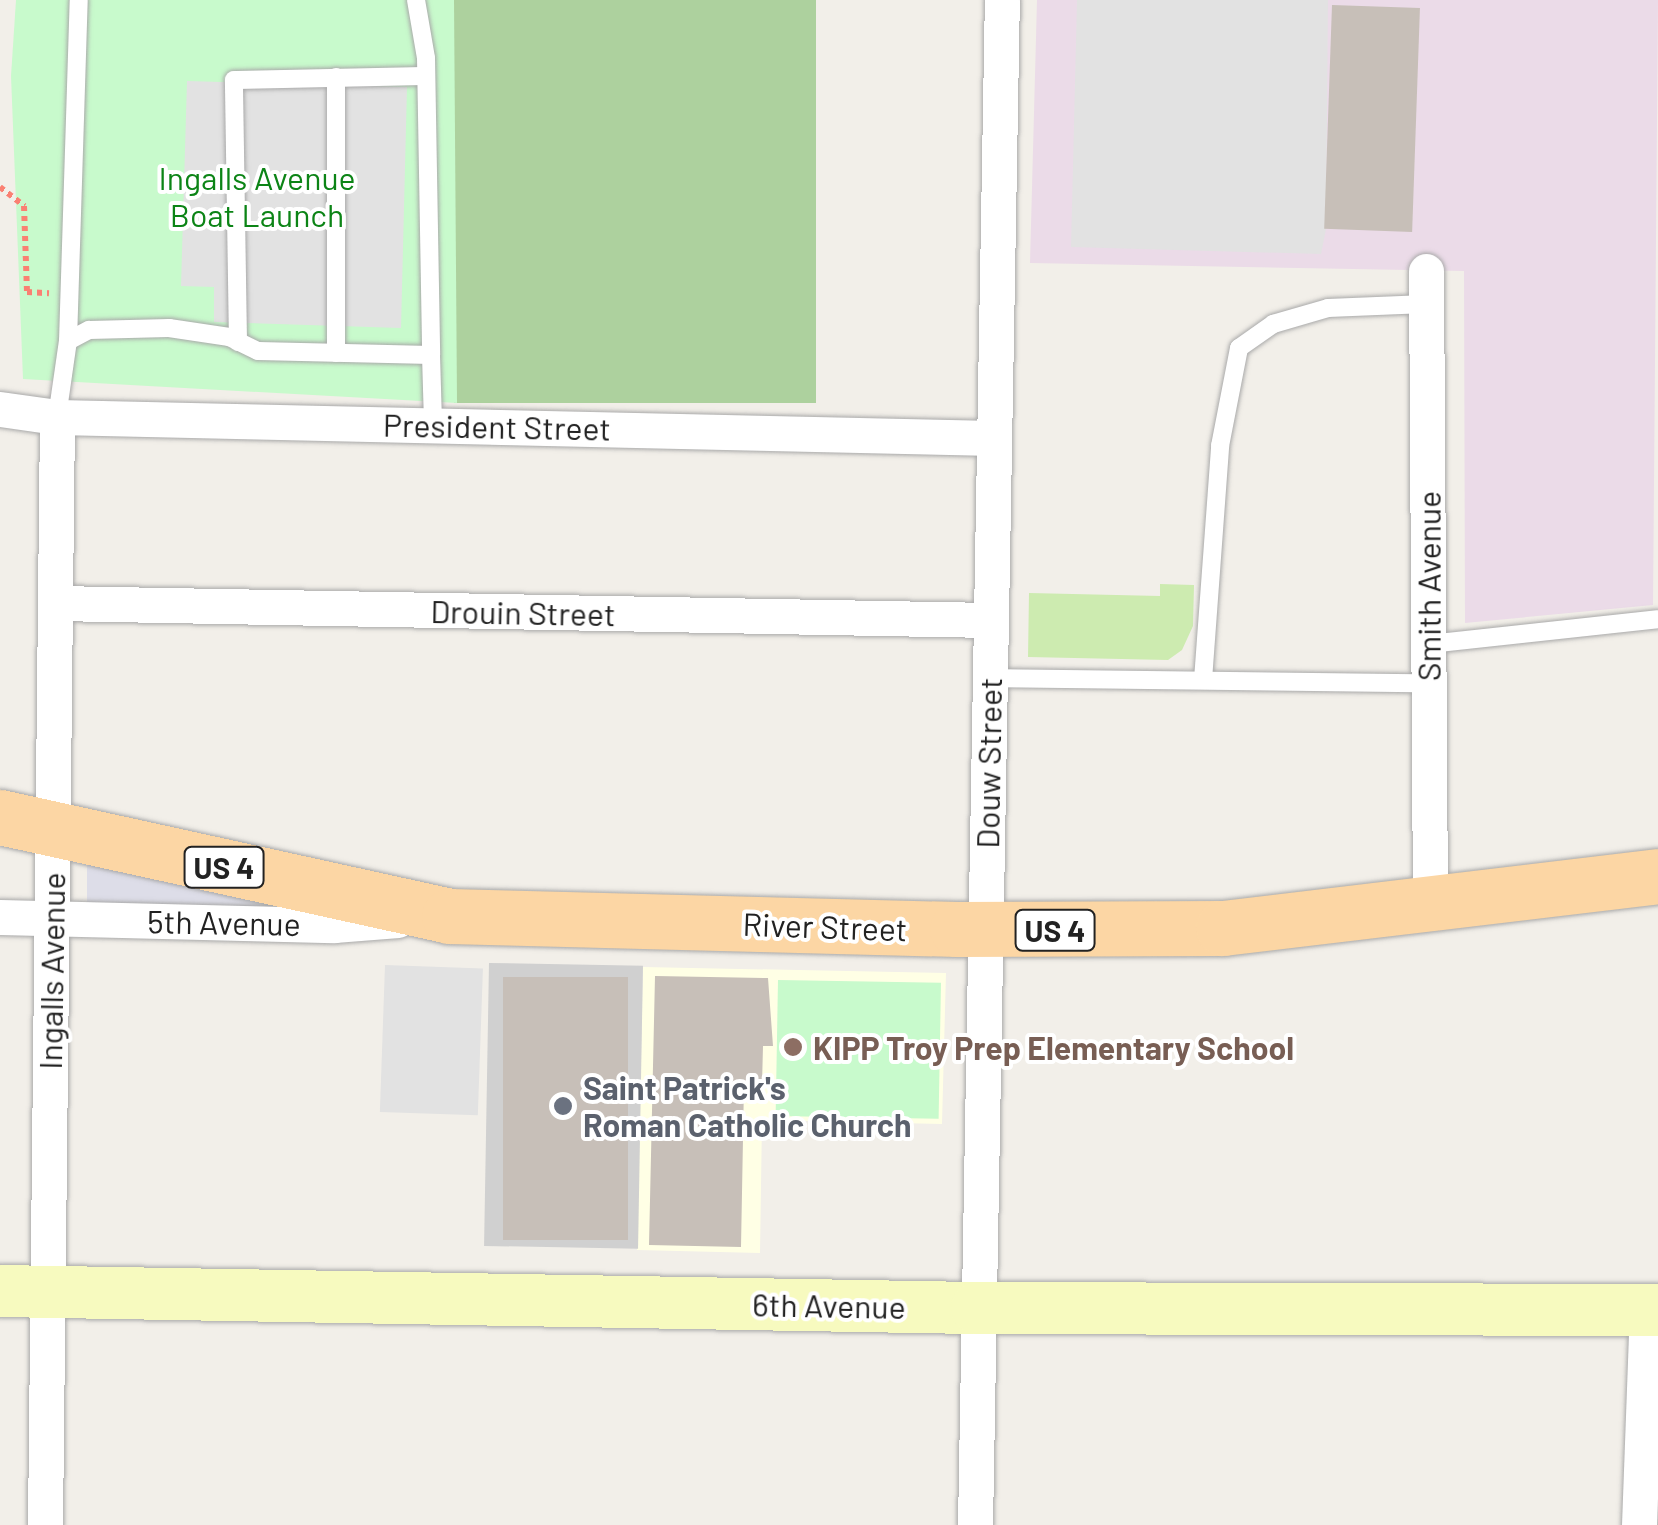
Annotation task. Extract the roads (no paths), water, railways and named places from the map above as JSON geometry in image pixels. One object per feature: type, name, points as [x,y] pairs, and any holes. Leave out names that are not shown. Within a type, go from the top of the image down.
[{"type":"main road","name":"River Street","points":[[0,817],[448,916],[986,930],[1223,928],[1658,876]]},
{"type":"street","name":"Douw Street","points":[[975,1525],[1002,0]]},
{"type":"street","name":"Smith Avenue","points":[[1426,287],[1430,902]]},
{"type":"street","name":"President Street","points":[[0,409],[58,417],[994,438]]},
{"type":"street","name":"Ingalls Avenue","points":[[45,1525],[24,1291],[52,918],[58,417]]},
{"type":"street","name":"Drouin Street","points":[[55,603],[991,620]]},
{"type":"street","name":"5th Avenue","points":[[0,917],[334,925],[448,916]]},
{"type":"street","name":"6th Avenue","points":[[24,1291],[977,1308],[1652,1310]]},
{"type":"street","points":[[1639,1525],[1652,1310]]},
{"type":"lane","points":[[58,417],[68,341],[80,0]]},
{"type":"lane","points":[[416,0],[426,76],[433,424]]},
{"type":"lane","points":[[238,342],[234,80],[426,76]]},
{"type":"lane","points":[[336,78],[336,352]]},
{"type":"lane","points":[[1203,680],[1220,446],[1239,348],[1273,324],[1426,287]]},
{"type":"lane","points":[[68,341],[89,330],[169,328],[258,350],[431,355]]},
{"type":"lane","points":[[1429,644],[1658,619]]},
{"type":"lane","points":[[990,678],[1429,683]]},
{"type":"place","name":"KIPP Troy Prep Elementary School","points":[[793,1047]]},
{"type":"place","name":"Saint Patrick's Roman Catholic Church","points":[[563,1106]]},
{"type":"park label","name":"Ingalls Avenue Boat Launch","points":[[257,196]]}]
